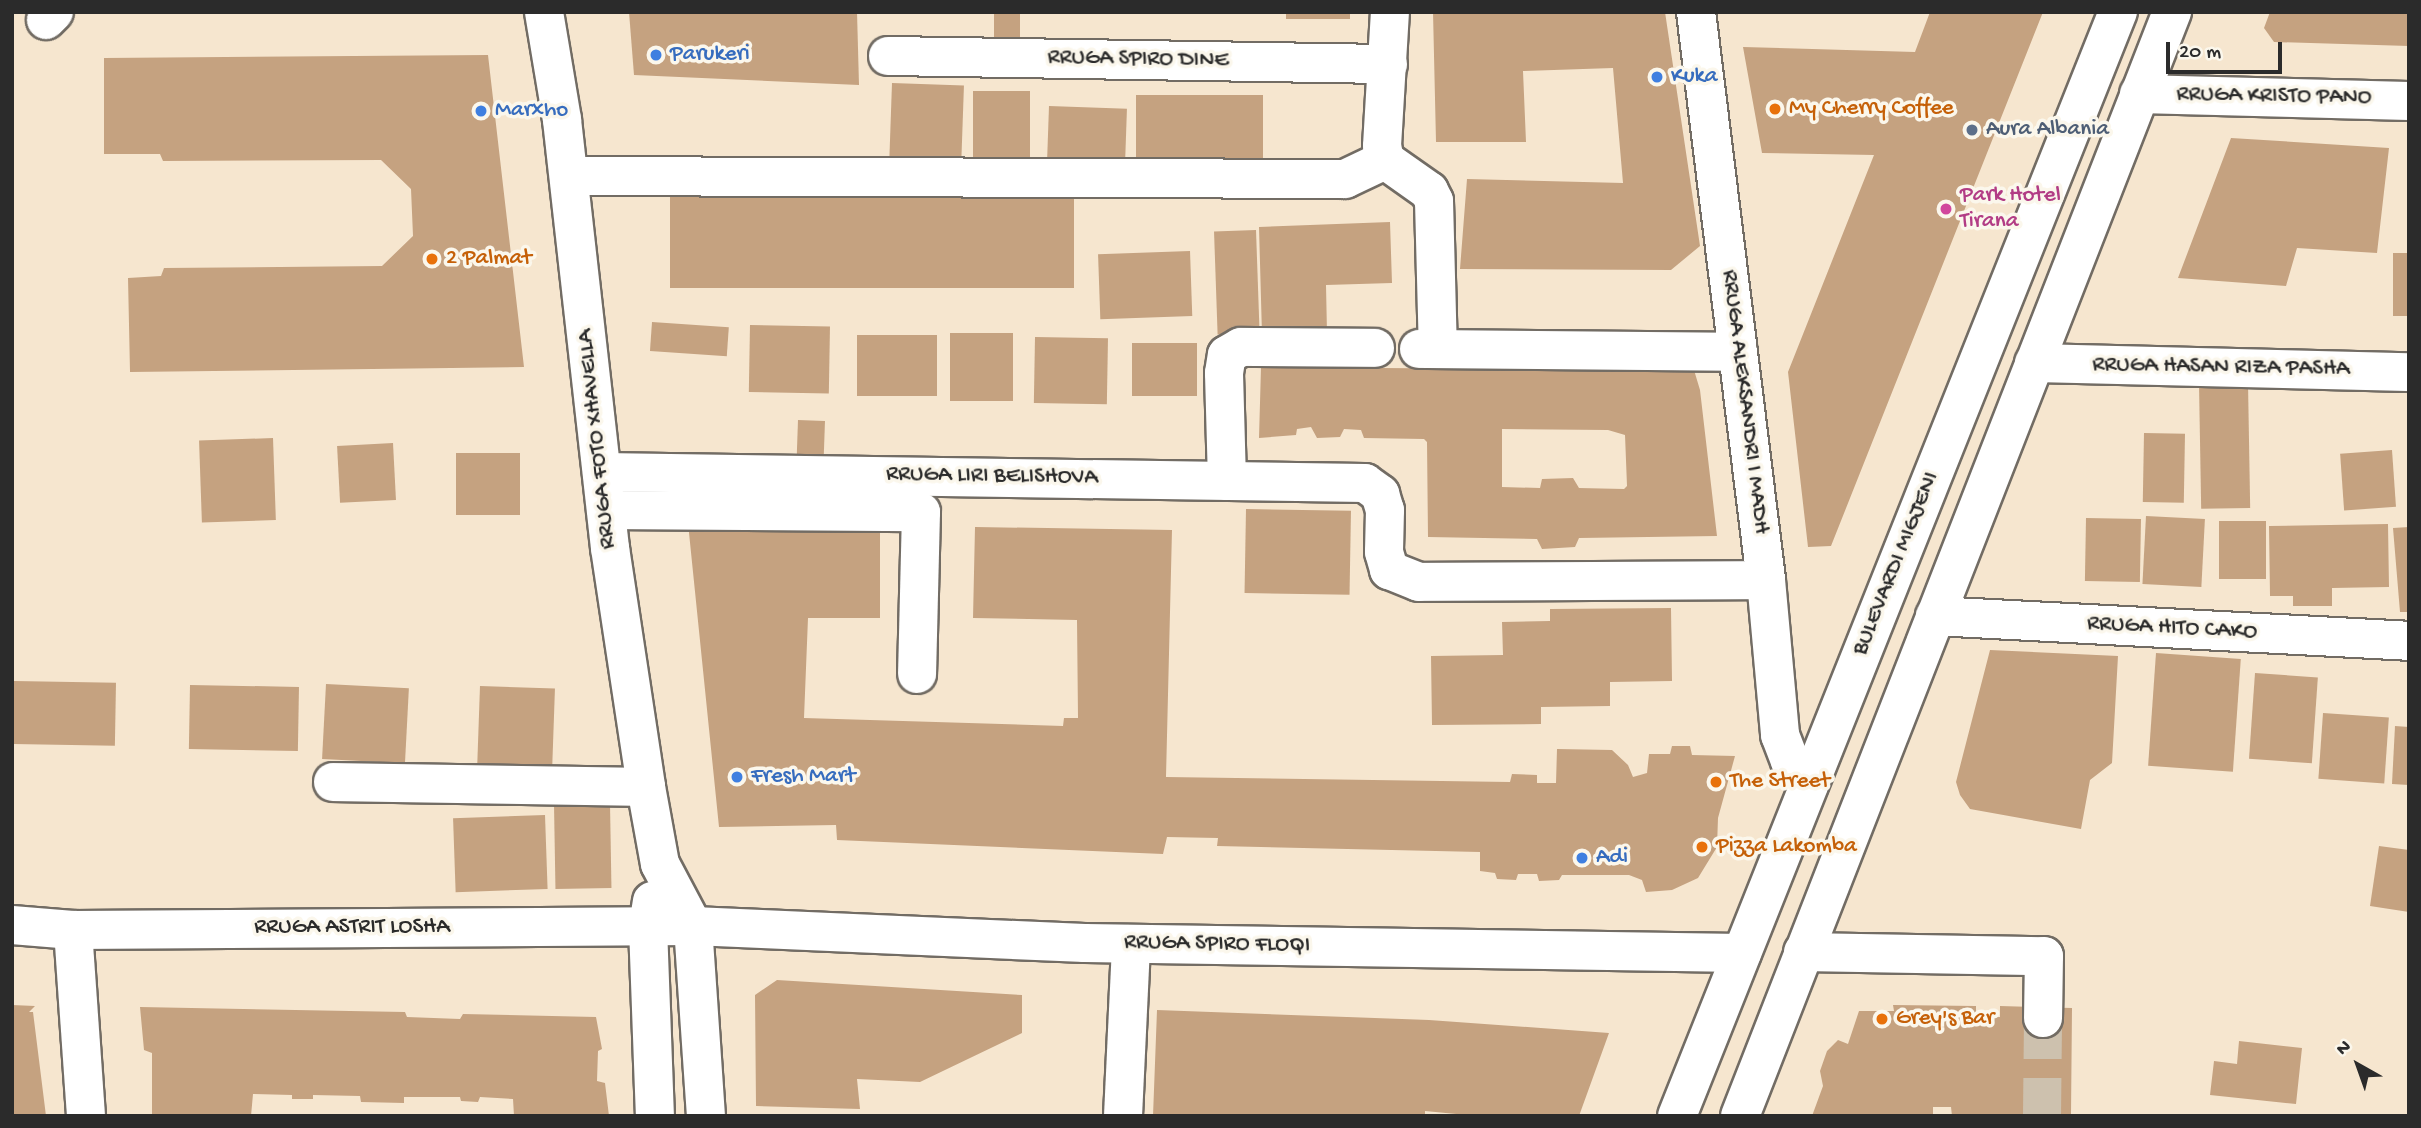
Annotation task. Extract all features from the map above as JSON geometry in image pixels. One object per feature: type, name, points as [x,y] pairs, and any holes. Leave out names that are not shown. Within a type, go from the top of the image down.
[{"type":"street","name":"RRUGA FOTO XHAVELLA","points":[[544,12],[569,176],[606,510],[646,788],[660,864]]},
{"type":"street","points":[[1390,12],[1382,146],[1385,160],[1429,191],[1434,201],[1428,349],[1738,352]]},
{"type":"street","name":"RRUGA ALEKSANDRI I MADH","points":[[1696,12],[1766,580],[1780,735],[1790,761],[1810,784]]},
{"type":"street","name":"BULEVARDI MIGJENI","points":[[1677,1116],[2118,12]]},
{"type":"street","points":[[1740,1116],[2172,12]]},
{"type":"street","name":"RRUGA SPIRO DINE","points":[[888,56],[1388,64]]},
{"type":"street","name":"RRUGA KRISTO PANO","points":[[2139,94],[2409,101]]},
{"type":"street","points":[[569,176],[1345,179],[1385,160]]},
{"type":"street","points":[[1227,481],[1224,373],[1227,355],[1241,347],[1375,348]]},
{"type":"street","name":"RRUGA HASAN RIZA PASHA","points":[[2034,363],[2409,372]]},
{"type":"street","name":"RRUGA LIRI BELISHOVA","points":[[602,472],[1365,484],[1380,494],[1385,510],[1384,552],[1390,570],[1419,582],[1766,580]]},
{"type":"street","points":[[606,510],[921,512],[917,674]]},
{"type":"street","name":"RRUGA HITO CAKO","points":[[1935,616],[2409,641]]},
{"type":"street","points":[[334,782],[646,788]]},
{"type":"street","points":[[660,864],[693,926],[706,1116]]},
{"type":"street","points":[[655,1116],[648,927],[660,864]]},
{"type":"street","name":"RRUGA ASTRIT LOSHA","points":[[12,925],[73,930],[693,926]]},
{"type":"street","name":"RRUGA SPIRO FLOQI","points":[[693,926],[1131,944],[1742,953]]},
{"type":"street","points":[[73,930],[86,1116]]},
{"type":"street","points":[[1123,1116],[1131,944]]},
{"type":"street","points":[[1804,952],[2044,956],[2043,1018]]},
{"type":"building","points":[[629,12],[857,12],[859,85],[634,75]]},
{"type":"building","points":[[994,12],[1020,12],[1020,39],[994,39]]},
{"type":"building","points":[[1286,12],[1350,12],[1350,19],[1286,19]]},
{"type":"building","points":[[1433,12],[1665,12],[1700,246],[1671,270],[1460,269],[1467,179],[1623,183],[1613,68],[1523,71],[1526,142],[1436,142]]},
{"type":"building","points":[[1930,12],[2043,12],[1831,546],[1808,547],[1788,372],[1874,155],[1762,153],[1743,47],[1915,52]]},
{"type":"building","points":[[2270,12],[2409,12],[2409,46],[2274,42],[2264,28]]},
{"type":"building","points":[[488,55],[524,367],[130,372],[128,278],[161,276],[164,268],[382,266],[413,236],[411,189],[381,160],[163,161],[160,154],[104,154],[104,58]]},
{"type":"building","points":[[892,83],[964,86],[961,164],[889,162]]},
{"type":"building","points":[[973,91],[1030,91],[1030,161],[973,161]]},
{"type":"building","points":[[1136,95],[1263,95],[1263,167],[1136,167]]},
{"type":"building","points":[[1049,106],[1127,109],[1125,165],[1047,162]]},
{"type":"building","points":[[2231,138],[2389,148],[2377,253],[2297,248],[2286,286],[2178,278]]},
{"type":"building","points":[[670,187],[1074,187],[1074,288],[670,288]]},
{"type":"building","points":[[1390,222],[1392,283],[1326,285],[1327,333],[1262,335],[1259,227]]},
{"type":"building","points":[[1256,230],[1260,333],[1218,334],[1214,231]]},
{"type":"building","points":[[1190,251],[1192,316],[1100,319],[1098,254]]},
{"type":"building","points":[[2393,253],[2409,253],[2409,316],[2393,316]]},
{"type":"building","points":[[652,322],[729,327],[727,356],[650,351]]},
{"type":"building","points":[[750,325],[830,326],[829,393],[749,392]]},
{"type":"building","points":[[950,333],[1013,333],[1013,401],[950,401]]},
{"type":"building","points":[[857,335],[937,335],[937,396],[857,396]]},
{"type":"building","points":[[1035,337],[1108,338],[1107,404],[1034,403]]},
{"type":"building","points":[[1132,343],[1197,343],[1197,396],[1132,396]]},
{"type":"building","points":[[1314,362],[1329,364],[1330,367],[1357,368],[1361,363],[1376,363],[1380,368],[1694,370],[1700,390],[1717,536],[1579,538],[1575,547],[1542,549],[1537,539],[1428,537],[1427,442],[1424,439],[1364,438],[1361,430],[1344,429],[1340,437],[1317,438],[1311,427],[1297,429],[1296,435],[1259,438],[1261,367],[1307,368]],"holes":[[[1502,429],[1608,430],[1625,435],[1627,486],[1624,489],[1579,488],[1573,478],[1542,479],[1540,488],[1502,487]]]},
{"type":"building","points":[[2248,383],[2250,508],[2201,509],[2199,384]]},
{"type":"building","points":[[798,420],[825,421],[824,463],[797,462]]},
{"type":"building","points":[[2144,433],[2185,434],[2184,503],[2143,502]]},
{"type":"building","points":[[273,438],[276,520],[202,523],[199,441]]},
{"type":"building","points":[[393,443],[396,500],[340,503],[337,446]]},
{"type":"building","points":[[2392,450],[2396,507],[2344,510],[2340,454]]},
{"type":"building","points":[[456,453],[520,453],[520,515],[456,515]]},
{"type":"building","points":[[1246,509],[1351,511],[1350,595],[1245,593]]},
{"type":"building","points":[[2146,516],[2205,519],[2201,587],[2142,584]]},
{"type":"building","points":[[2086,518],[2141,519],[2140,582],[2085,581]]},
{"type":"building","points":[[2219,521],[2266,521],[2266,579],[2219,579]]},
{"type":"building","points":[[688,523],[880,525],[880,618],[808,618],[804,718],[1063,726],[1064,718],[1078,718],[1077,620],[973,618],[975,527],[1172,530],[1166,777],[1510,782],[1512,774],[1537,775],[1537,783],[1556,783],[1557,749],[1612,750],[1628,765],[1633,777],[1647,773],[1649,754],[1670,754],[1672,746],[1690,746],[1692,755],[1735,756],[1718,818],[1717,847],[1698,878],[1672,890],[1646,892],[1642,880],[1629,875],[1562,875],[1559,880],[1539,881],[1537,874],[1518,874],[1516,880],[1497,879],[1495,873],[1480,871],[1480,852],[1217,846],[1218,838],[1167,837],[1163,854],[837,840],[836,825],[719,827]]},
{"type":"building","points":[[2388,524],[2389,587],[2332,588],[2332,606],[2293,606],[2293,596],[2270,596],[2269,526]]},
{"type":"building","points":[[2409,527],[2409,612],[2400,612],[2393,528]]},
{"type":"building","points":[[1671,608],[1672,681],[1610,682],[1610,706],[1541,707],[1541,724],[1432,725],[1431,656],[1503,655],[1502,622],[1550,621],[1550,609]]},
{"type":"building","points":[[1990,650],[2118,656],[2112,763],[2090,780],[2081,829],[1970,809],[1960,795],[1956,782]]},
{"type":"building","points":[[2156,653],[2241,659],[2233,772],[2148,766]]},
{"type":"building","points":[[2255,673],[2318,677],[2312,763],[2249,759]]},
{"type":"building","points":[[14,681],[116,683],[115,746],[13,744]]},
{"type":"building","points":[[326,684],[409,688],[405,763],[322,759]]},
{"type":"building","points":[[190,685],[299,687],[298,751],[189,749]]},
{"type":"building","points":[[480,686],[555,689],[552,772],[477,769]]},
{"type":"building","points":[[2323,713],[2389,718],[2384,783],[2318,779]]},
{"type":"building","points":[[2395,726],[2409,727],[2409,785],[2392,784]]},
{"type":"building","points":[[610,804],[611,888],[555,889],[554,805]]},
{"type":"building","points":[[545,815],[548,889],[456,892],[453,818]]},
{"type":"building","points":[[2379,846],[2409,850],[2409,912],[2370,906]]},
{"type":"building","points":[[777,980],[1022,995],[1022,1033],[920,1082],[857,1079],[860,1109],[756,1106],[755,995]]},
{"type":"building","points":[[12,1005],[35,1006],[29,1012],[33,1012],[46,1116],[12,1116]]},
{"type":"building","points":[[1893,1005],[1976,1006],[1976,1017],[2000,1017],[2000,1006],[2072,1008],[2071,1116],[1952,1116],[1951,1107],[1933,1107],[1933,1114],[1923,1116],[1812,1116],[1823,1086],[1820,1071],[1827,1051],[1838,1040],[1848,1044],[1859,1011],[1894,1011]]},
{"type":"building","points":[[140,1007],[405,1012],[407,1017],[460,1019],[463,1014],[596,1017],[602,1049],[598,1051],[597,1081],[605,1083],[609,1116],[514,1116],[513,1099],[480,1097],[478,1102],[461,1101],[460,1097],[404,1097],[404,1103],[361,1102],[360,1096],[313,1095],[313,1099],[292,1099],[292,1095],[253,1094],[251,1116],[152,1116],[152,1053],[144,1050]]},
{"type":"building","points":[[1157,1010],[1429,1020],[1609,1033],[1579,1116],[1477,1116],[1425,1111],[1425,1116],[1153,1116]]},
{"type":"building","points":[[2239,1041],[2302,1048],[2296,1104],[2210,1095],[2214,1061],[2237,1064]]},
{"type":"tunnel","points":[[2042,1116],[2043,1018]]},
{"type":"place","name":"Parukeri","points":[[656,55]]},
{"type":"place","name":"Kuka","points":[[1657,77]]},
{"type":"place","name":"My Cherry Coffee","points":[[1775,109]]},
{"type":"place","name":"Marxho","points":[[481,111]]},
{"type":"place","name":"Aura Albania","points":[[1972,130]]},
{"type":"place","name":"Park Hotel Tirana","points":[[1946,209]]},
{"type":"place","name":"2 Palmat","points":[[432,259]]},
{"type":"place","name":"Fresh Mart","points":[[737,777]]},
{"type":"place","name":"The Street","points":[[1716,782]]},
{"type":"place","name":"Pizza Lakomba","points":[[1702,847]]},
{"type":"place","name":"Adi","points":[[1582,858]]},
{"type":"place","name":"Grey's Bar","points":[[1882,1019]]}]
